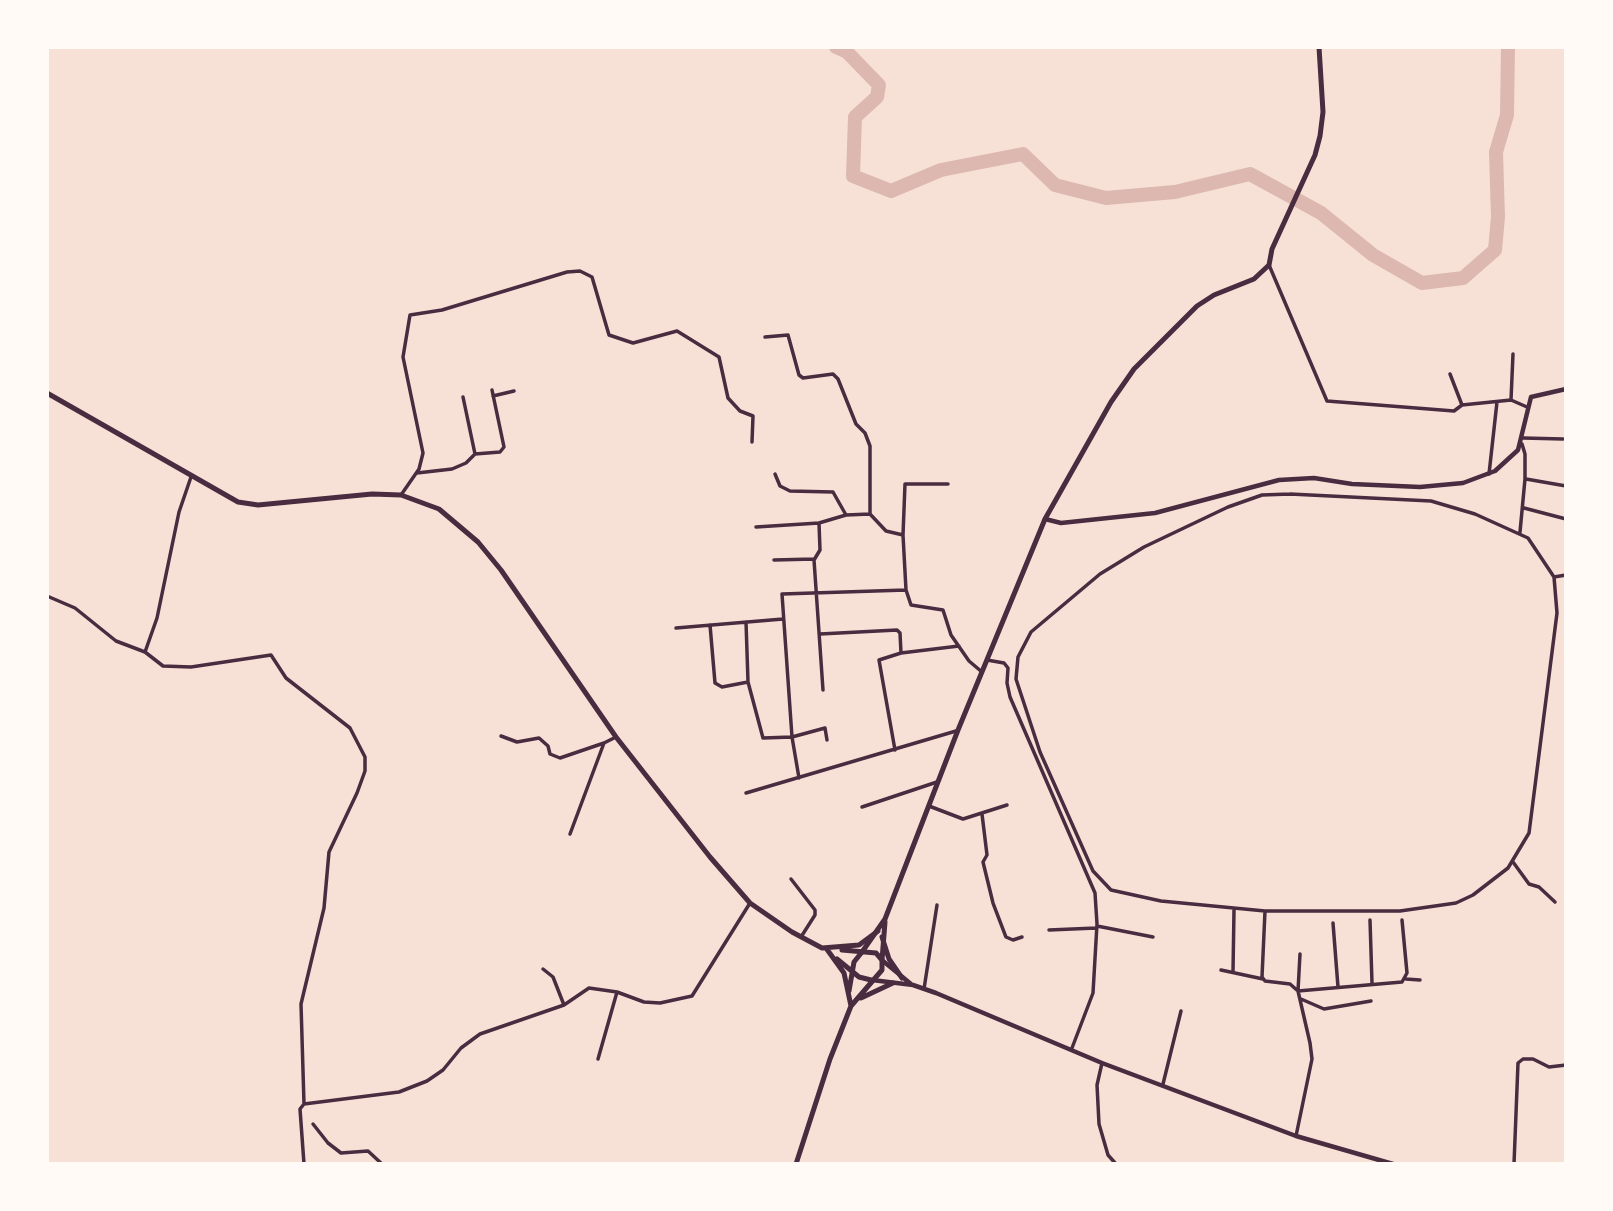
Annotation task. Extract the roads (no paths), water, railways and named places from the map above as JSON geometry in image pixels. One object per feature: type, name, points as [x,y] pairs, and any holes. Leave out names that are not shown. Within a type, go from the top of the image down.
[{"type":"main road","points":[[849,994],[855,958],[885,919],[958,730],[1045,519],[1111,402],[1134,369],[1197,306],[1214,295],[1254,279],[1269,265],[1272,249],[1315,155],[1323,112],[1319,47]]},
{"type":"main road","points":[[1045,519],[1062,523],[1154,513],[1279,480],[1314,478],[1352,484],[1447,486],[1489,474],[1505,463],[1522,444],[1531,397],[1566,389]]},
{"type":"main road","points":[[47,393],[224,497],[258,505],[324,497],[401,495],[439,509],[478,542],[616,737],[710,857],[750,903],[801,937],[826,948],[872,951],[913,985],[1102,1062],[1296,1136],[1393,1164]]},
{"type":"main road","points":[[859,999],[871,980],[882,970],[885,919]]},
{"type":"main road","points":[[838,948],[859,944],[878,931]]},
{"type":"main road","points":[[882,937],[889,959],[902,978]]},
{"type":"main road","points":[[796,1164],[851,1006],[844,972],[826,948]]},
{"type":"main road","points":[[834,958],[854,970],[859,977],[913,985]]},
{"type":"main road","points":[[851,1006],[859,999],[893,983]]},
{"type":"street","points":[[1269,265],[1327,401],[1454,411],[1462,405],[1511,400],[1527,407]]},
{"type":"street","points":[[401,495],[417,473],[423,453],[404,357],[410,315],[442,310],[510,288],[580,271],[592,277],[609,335],[633,343],[677,331],[719,357],[728,398],[740,411],[753,415],[752,442]]},
{"type":"street","points":[[765,337],[790,337],[799,375],[803,379],[836,375],[856,424],[865,433],[870,446],[870,514],[886,531],[903,535]]},
{"type":"street","points":[[1511,400],[1513,354]]},
{"type":"street","points":[[1450,374],[1462,405]]},
{"type":"street","points":[[417,473],[452,469],[466,463],[475,454],[500,452],[504,447],[492,390]]},
{"type":"street","points":[[493,396],[514,391]]},
{"type":"street","points":[[463,397],[475,454]]},
{"type":"street","points":[[1489,474],[1497,402]]},
{"type":"street","points":[[1523,438],[1563,439]]},
{"type":"street","points":[[1520,532],[1525,479],[1525,454],[1522,444]]},
{"type":"street","points":[[775,474],[780,486],[790,491],[833,492],[846,515]]},
{"type":"street","points":[[145,652],[157,618],[179,512],[191,477]]},
{"type":"street","points":[[1525,479],[1566,486]]},
{"type":"street","points":[[948,484],[905,484],[903,535],[906,590],[911,605],[943,610],[951,635],[969,661],[982,672]]},
{"type":"street","points":[[1262,495],[1360,496],[1431,501],[1475,514],[1520,532],[1535,546],[1554,577],[1557,613],[1529,833],[1513,862],[1473,895],[1436,908],[1367,912],[1234,910],[1133,897],[1111,890],[1093,871],[1062,804],[1018,693],[1018,657],[1031,632],[1061,604],[1128,556],[1228,507],[1262,495]]},
{"type":"street","points":[[1524,508],[1566,519]]},
{"type":"street","points":[[756,527],[819,523],[846,515],[870,514]]},
{"type":"street","points":[[819,523],[820,550],[814,559],[823,690]]},
{"type":"street","points":[[774,560],[814,559]]},
{"type":"street","points":[[1554,577],[1566,575]]},
{"type":"street","points":[[799,778],[792,737],[782,594],[906,590]]},
{"type":"street","points":[[47,596],[75,608],[116,641],[145,652],[163,666],[191,667],[271,656],[286,678],[350,728],[365,757],[365,771],[357,793],[329,852],[324,908],[301,1004],[304,1104],[300,1109],[304,1164]]},
{"type":"street","points":[[677,628],[783,619]]},
{"type":"street","points":[[746,622],[748,682],[763,738],[792,737],[825,729],[828,740]]},
{"type":"street","points":[[710,625],[715,683],[722,687],[748,682]]},
{"type":"street","points":[[820,634],[897,630],[900,633],[901,653]]},
{"type":"street","points":[[895,750],[879,660],[901,653],[959,646]]},
{"type":"street","points":[[987,660],[1004,663],[1008,668],[1010,697],[1095,890],[1097,927],[1093,993],[1072,1048]]},
{"type":"street","points":[[746,793],[958,730]]},
{"type":"street","points":[[501,736],[517,741],[540,738],[548,746],[550,754],[559,758],[616,737]]},
{"type":"street","points":[[569,834],[604,743]]},
{"type":"street","points":[[862,807],[939,781]]},
{"type":"street","points":[[929,806],[964,819],[1007,805]]},
{"type":"street","points":[[982,814],[987,855],[983,862],[993,903],[1006,937],[1010,940],[1022,936]]},
{"type":"street","points":[[1513,862],[1530,884],[1539,887],[1555,902]]},
{"type":"street","points":[[791,880],[815,910],[815,915],[801,937]]},
{"type":"street","points":[[304,1104],[399,1092],[443,1070],[461,1048],[480,1034],[564,1005],[589,988],[617,992],[644,1002],[660,1003],[692,996],[750,903]]},
{"type":"street","points":[[924,989],[937,905]]},
{"type":"street","points":[[1233,972],[1234,910]]},
{"type":"street","points":[[1263,979],[1265,911]]},
{"type":"street","points":[[1370,920],[1372,983]]},
{"type":"street","points":[[1402,920],[1406,979]]},
{"type":"street","points":[[1333,923],[1338,987]]},
{"type":"street","points":[[1049,930],[1097,927],[1153,937]]},
{"type":"street","points":[[1298,992],[1300,954]]},
{"type":"street","points":[[543,969],[552,977],[564,1005]]},
{"type":"street","points":[[1221,970],[1290,984],[1298,992],[1312,1059],[1296,1136]]},
{"type":"street","points":[[1298,992],[1420,979]]},
{"type":"street","points":[[598,1059],[617,992]]},
{"type":"street","points":[[1301,999],[1324,1009],[1371,1001]]},
{"type":"street","points":[[1163,1084],[1181,1011]]},
{"type":"street","points":[[1514,1164],[1518,1063],[1523,1059],[1533,1059],[1549,1067],[1566,1065]]},
{"type":"street","points":[[1102,1062],[1097,1106],[1109,1164]]},
{"type":"street","points":[[313,1124],[319,1134],[341,1153],[368,1151],[382,1164]]},
{"type":"street","points":[[1108,1156],[1116,1164]]},
{"type":"waterway","points":[[836,47],[847,52],[879,85],[877,97],[855,117],[853,176],[891,191],[941,170],[1023,154],[1055,185],[1106,198],[1175,192],[1250,174],[1321,213],[1373,255],[1422,283],[1463,278],[1495,250],[1498,217],[1496,152],[1507,115],[1508,47]]}]
